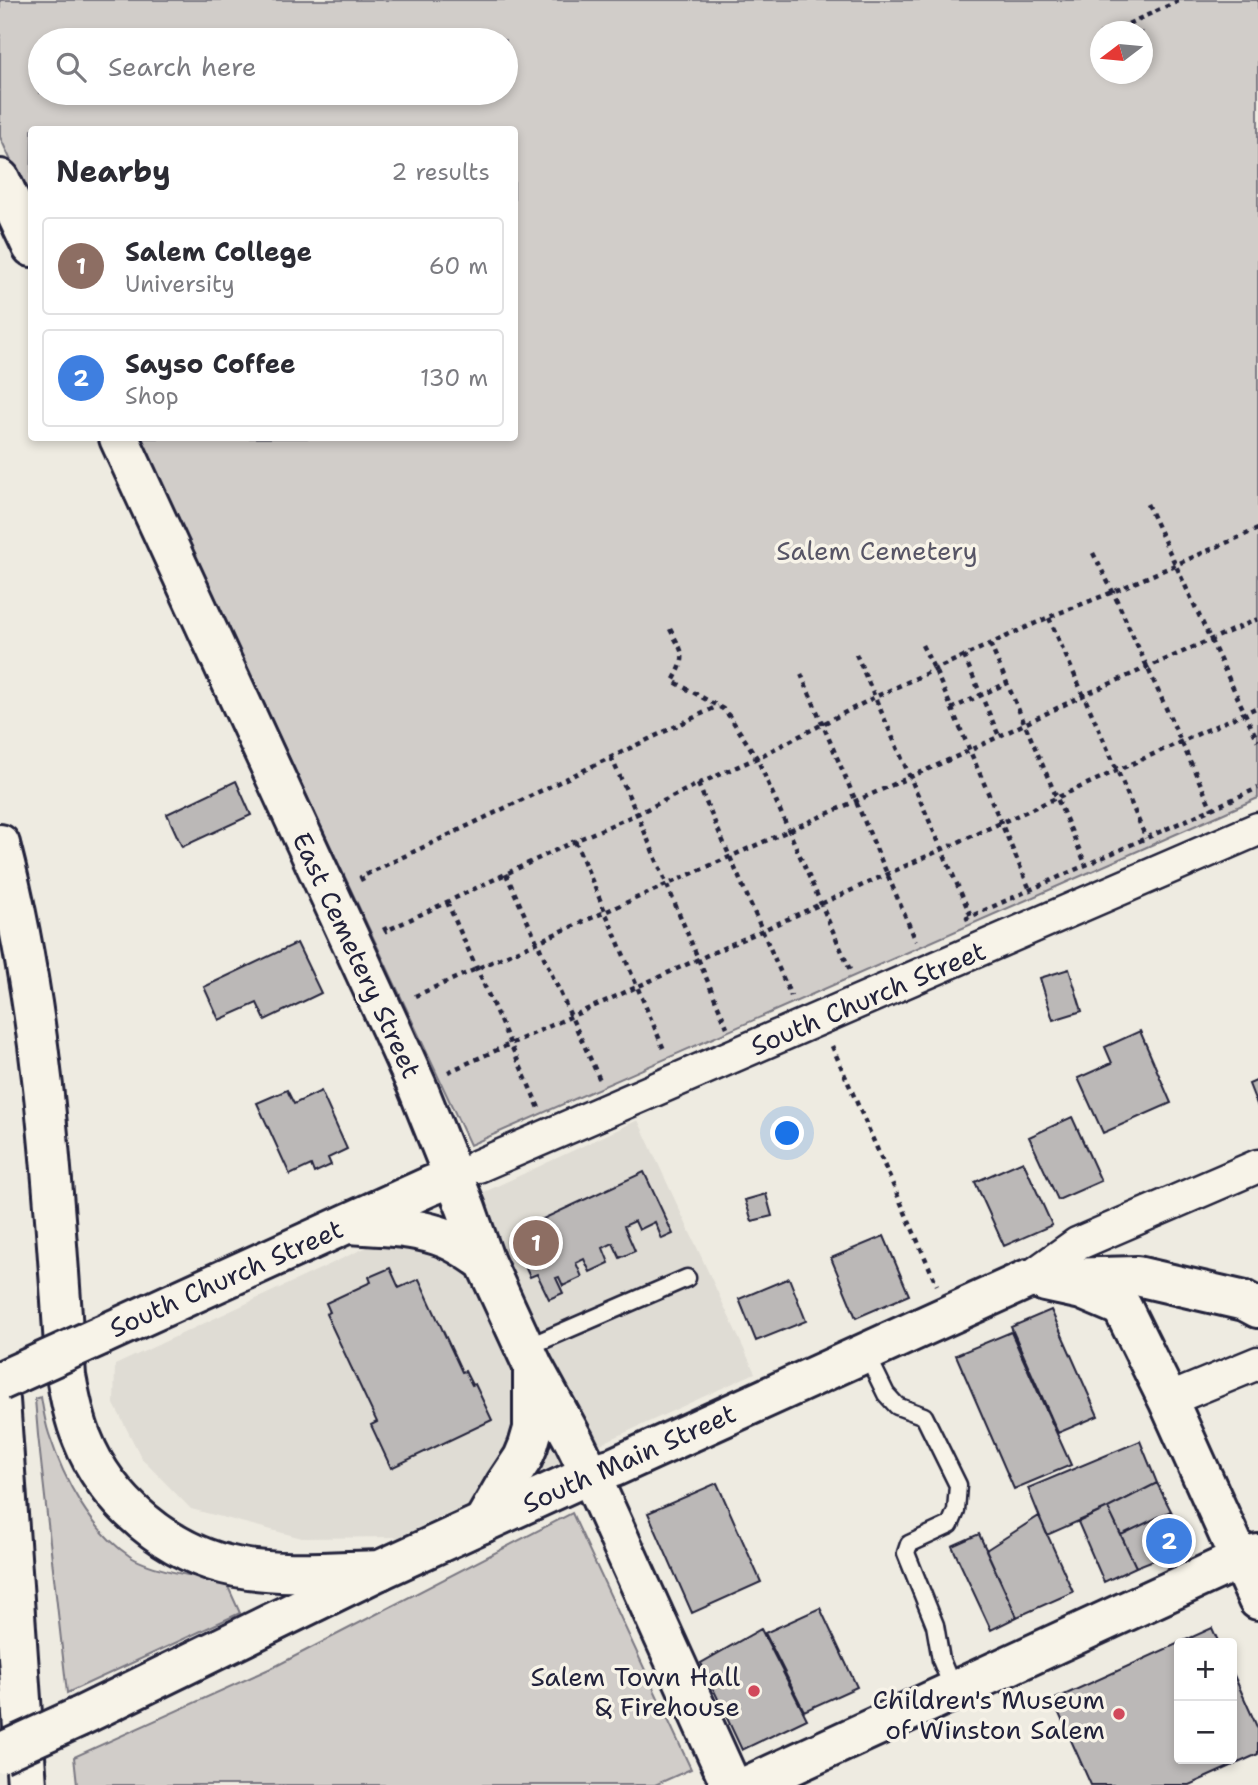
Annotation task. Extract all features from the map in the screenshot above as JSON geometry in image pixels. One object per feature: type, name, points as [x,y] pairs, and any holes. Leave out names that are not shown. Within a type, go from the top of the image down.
[{"type":"main road","points":[[0,179],[28,238]]},
{"type":"main road","name":"East Cemetery Street","points":[[120,441],[417,1086],[466,1172],[485,1262],[529,1357],[590,1474],[731,1785]]},
{"type":"main road","points":[[0,844],[21,943],[43,1086],[51,1153],[66,1376],[69,1397],[82,1439],[103,1477],[134,1514],[172,1542],[213,1561],[256,1570],[380,1570]]},
{"type":"main road","name":"South Church Street","points":[[0,1381],[466,1172]]},
{"type":"main road","points":[[346,1224],[438,1235],[464,1247],[485,1262]]},
{"type":"main road","points":[[1028,1279],[1137,1276],[1245,1301],[1258,1307]]},
{"type":"main road","points":[[1028,1279],[1082,1290],[1122,1307],[1249,1557],[1258,1600]]},
{"type":"main road","name":"South Main Street","points":[[0,1753],[380,1570],[1028,1279]]},
{"type":"main road","points":[[483,1523],[523,1458],[533,1429],[529,1357]]},
{"type":"main road","points":[[0,1400],[27,1785]]},
{"type":"main road","points":[[749,1785],[948,1676],[1249,1557]]},
{"type":"street","name":"South Church Street","points":[[466,1172],[1258,829]]},
{"type":"street","name":"South Main Street","points":[[1028,1279],[1077,1244],[1258,1166]]},
{"type":"street","points":[[1168,1400],[1258,1363]]},
{"type":"lane","points":[[529,1357],[687,1278]]},
{"type":"lane","points":[[866,1353],[886,1394],[897,1406],[924,1416],[958,1485],[956,1511],[950,1525],[909,1545],[906,1553],[936,1625],[948,1676]]},
{"type":"path","points":[[1135,21],[1178,1]]},
{"type":"path","points":[[1147,503],[1258,741]]},
{"type":"path","points":[[381,920],[386,931],[757,758],[875,696],[1049,617],[1113,593],[1258,529]]},
{"type":"path","points":[[1093,553],[1212,809]]},
{"type":"path","points":[[1049,617],[1146,838]]},
{"type":"path","points":[[415,996],[969,751],[1084,695],[1258,619]]},
{"type":"path","points":[[670,629],[683,659],[673,681],[718,706],[730,717],[757,758],[850,970]]},
{"type":"path","points":[[990,643],[1086,865]]},
{"type":"path","points":[[922,645],[1044,922]]},
{"type":"path","points":[[856,654],[971,916]]},
{"type":"path","points":[[964,656],[999,736]]},
{"type":"path","points":[[801,674],[916,941]]},
{"type":"path","points":[[951,709],[1007,683]]},
{"type":"path","points":[[366,888],[361,877],[718,706]]},
{"type":"path","points":[[448,1072],[1258,707]]},
{"type":"path","points":[[611,757],[738,1054]]},
{"type":"path","points":[[698,784],[791,996]]},
{"type":"path","points":[[575,841],[665,1052]]},
{"type":"path","points":[[506,874],[600,1082]]},
{"type":"path","points":[[447,902],[540,1108]]},
{"type":"path","points":[[821,1018],[951,1314]]},
{"type":"shaded area","points":[[638,1120],[755,1373],[398,1537],[302,1538],[191,1509],[142,1459],[114,1404],[115,1365]]},
{"type":"green space","name":"Salem Cemetery","points":[[0,0],[1258,0],[1258,798],[470,1145],[141,441],[518,441],[518,126],[28,126],[28,198],[0,137]]},
{"type":"green space","points":[[41,1397],[48,1429],[62,1469],[80,1503],[103,1533],[131,1557],[150,1566],[176,1573],[225,1580],[240,1613],[67,1693],[38,1435],[35,1399]]},
{"type":"green space","points":[[572,1513],[691,1769],[655,1785],[77,1785],[74,1757],[278,1665]]},
{"type":"building","points":[[236,781],[251,815],[182,847],[167,814]]},
{"type":"building","points":[[297,943],[321,993],[265,1020],[257,1003],[219,1020],[204,987]]},
{"type":"building","points":[[1069,969],[1082,1011],[1053,1020],[1040,978]]},
{"type":"building","points":[[1140,1031],[1171,1103],[1103,1133],[1078,1078],[1112,1063],[1105,1047]]},
{"type":"building","points":[[1258,1080],[1258,1107],[1249,1084]]},
{"type":"building","points":[[287,1090],[294,1104],[321,1091],[347,1149],[328,1158],[331,1165],[314,1173],[311,1165],[290,1175],[257,1103]]},
{"type":"building","points":[[1072,1117],[1101,1181],[1058,1200],[1029,1137]]},
{"type":"building","points":[[1023,1161],[1052,1225],[1004,1246],[975,1182]]},
{"type":"building","points":[[644,1172],[673,1234],[662,1239],[655,1222],[639,1230],[635,1221],[624,1226],[635,1251],[620,1258],[613,1243],[603,1248],[609,1263],[590,1272],[584,1259],[576,1263],[582,1277],[563,1286],[559,1277],[556,1278],[563,1293],[549,1299],[537,1274],[530,1277],[520,1256],[528,1252],[519,1230]]},
{"type":"building","points":[[766,1194],[772,1216],[752,1221],[745,1200]]},
{"type":"building","points":[[884,1236],[909,1295],[856,1318],[831,1258]]},
{"type":"building","points":[[390,1268],[399,1288],[419,1279],[462,1372],[465,1371],[472,1385],[475,1384],[492,1420],[391,1468],[371,1425],[377,1422],[326,1314],[330,1312],[326,1303],[371,1282],[369,1277]]},
{"type":"building","points":[[789,1278],[806,1321],[756,1341],[739,1299]]},
{"type":"building","points":[[1051,1310],[1098,1416],[1058,1433],[1011,1327]]},
{"type":"building","points":[[1011,1332],[1071,1465],[1014,1489],[956,1355]]},
{"type":"building","points":[[1140,1441],[1157,1483],[1047,1535],[1028,1488]]},
{"type":"building","points":[[717,1483],[761,1582],[692,1613],[648,1513]]},
{"type":"building","points":[[1157,1483],[1171,1511],[1121,1535],[1108,1508]]},
{"type":"building","points":[[1108,1508],[1136,1567],[1104,1582],[1078,1522]]},
{"type":"building","points":[[1171,1511],[1183,1538],[1179,1550],[1136,1567],[1121,1535]]},
{"type":"building","points":[[1039,1516],[1073,1592],[1017,1617],[986,1550]]},
{"type":"building","points":[[979,1534],[1017,1617],[991,1630],[952,1546]]},
{"type":"building","points":[[820,1608],[857,1687],[804,1711],[765,1633]]},
{"type":"building","name":"Children's Museum of Winston Salem","points":[[1212,1628],[1217,1638],[1190,1638]]},
{"type":"building","name":"Salem Town Hall & Firehouse","points":[[761,1629],[807,1719],[742,1750],[701,1663]]},
{"type":"building","name":"Children's Museum of Winston Salem","points":[[1174,1645],[1174,1764],[1236,1764],[1189,1785],[1091,1785],[1053,1700]]},
{"type":"building","name":"Children's Museum of Winston Salem","points":[[1237,1682],[1258,1729],[1258,1754],[1237,1763]]},
{"type":"place","name":"Salem College","points":[[536,1243]]},
{"type":"place","name":"Sayso Coffee","points":[[1169,1541]]},
{"type":"place","name":"Salem Town Hall & Firehouse","points":[[754,1691]]},
{"type":"place","name":"Children's Museum of Winston Salem","points":[[1119,1714]]}]
